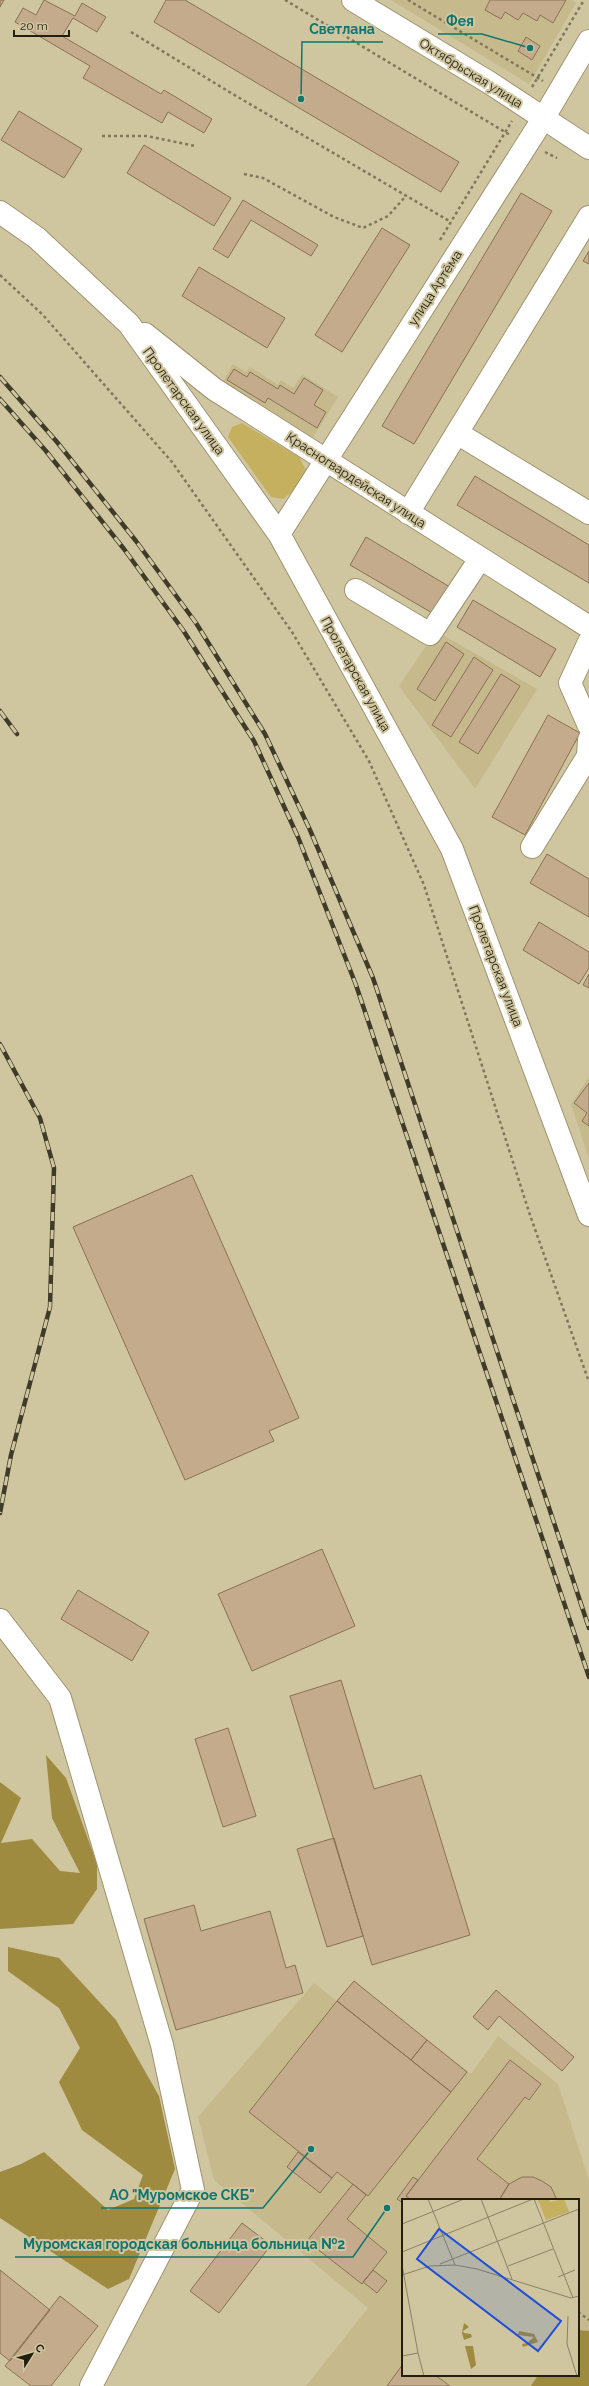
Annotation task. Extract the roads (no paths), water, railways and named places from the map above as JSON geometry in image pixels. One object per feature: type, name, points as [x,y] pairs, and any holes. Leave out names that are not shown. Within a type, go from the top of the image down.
[{"type":"street","name":"Октябрьская улица","points":[[353,0],[522,104],[589,148]]},
{"type":"street","name":"улица Артёма","points":[[279,534],[324,460],[528,144],[589,41]]},
{"type":"street","name":"Пролетарская улица","points":[[0,212],[37,238],[129,324],[279,534],[452,849],[589,1215]]},
{"type":"street","points":[[408,513],[589,217]]},
{"type":"street","name":"Красногвардейская улица","points":[[129,324],[214,389],[589,627]]},
{"type":"street","points":[[457,433],[589,513]]},
{"type":"street","points":[[356,590],[430,634],[480,559]]},
{"type":"street","points":[[589,642],[570,683],[589,726]]},
{"type":"street","points":[[532,847],[588,756],[589,740]]},
{"type":"street","points":[[0,1620],[60,1698],[162,2044],[193,2190],[91,2386]]},
{"type":"railway","points":[[0,377],[57,442],[136,541],[196,623],[265,734],[310,830],[373,978],[589,1628]]},
{"type":"railway","points":[[0,399],[46,451],[124,549],[183,630],[254,741],[298,837],[356,985],[589,1677]]},
{"type":"railway","points":[[0,711],[17,734]]},
{"type":"railway","points":[[0,1044],[40,1118],[54,1168],[50,1307],[11,1455],[0,1513]]},
{"type":"place","name":"Фея","points":[[530,48]]},
{"type":"place","name":"Светлана","points":[[301,99]]},
{"type":"place","name":"АО \"Муромское СКБ\"","points":[[311,2149]]},
{"type":"place","name":"Муромская городская больница больница №2","points":[[387,2208]]}]
